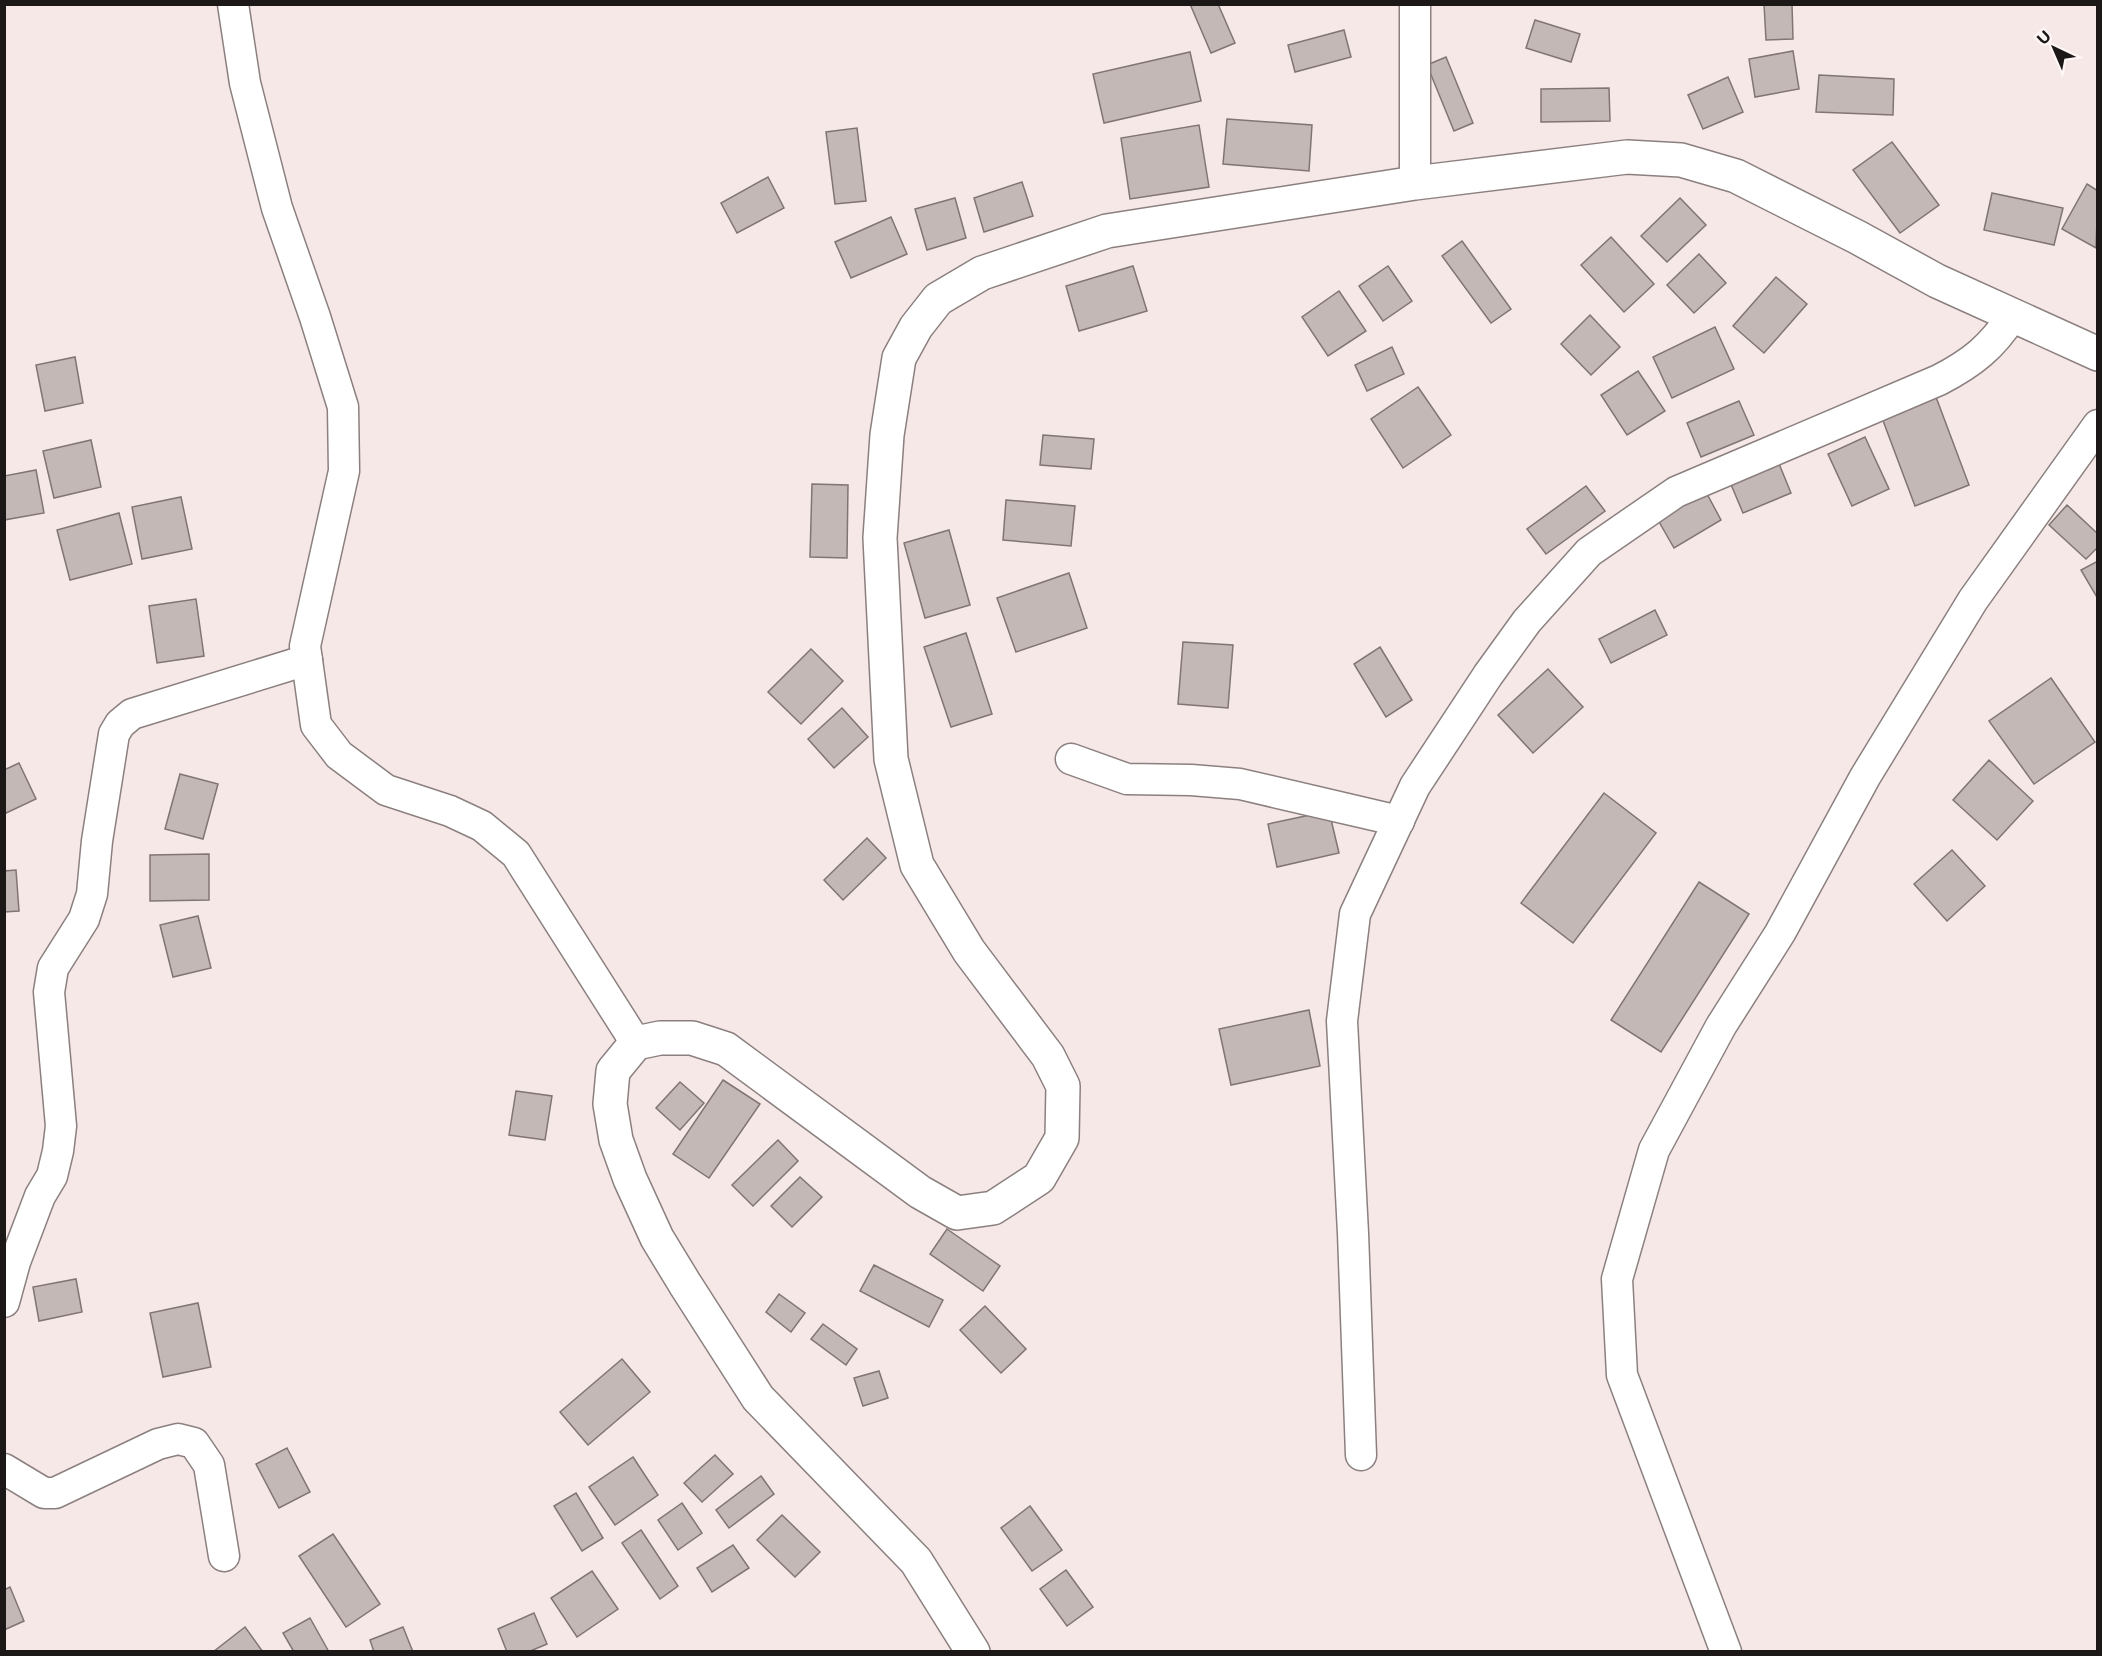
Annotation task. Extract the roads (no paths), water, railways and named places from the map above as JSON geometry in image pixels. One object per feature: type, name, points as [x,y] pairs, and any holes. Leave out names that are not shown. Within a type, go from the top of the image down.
[{"type":"street","points":[[233,4],[245,83],[277,208],[343,407],[344,471],[305,646],[316,725],[339,754],[386,790],[450,811],[482,826],[516,854],[636,1043]]},
{"type":"street","points":[[1415,4],[1415,183]]},
{"type":"street","points":[[973,1652],[915,1561],[758,1398],[657,1238],[630,1179],[616,1140],[610,1104],[613,1071],[636,1043],[660,1038],[692,1038],[726,1049],[920,1192],[957,1212],[993,1208],[1039,1178],[1062,1138],[1063,1086],[1048,1056],[969,951],[917,865],[891,759],[880,538],[887,435],[899,357],[916,327],[938,299],[982,273],[1107,231],[1415,183],[1627,157],[1681,160],[1736,176],[1857,237],[1937,281],[2097,354]]},
{"type":"street","points":[[1361,1455],[1342,1021],[1355,915],[1415,786],[1494,666],[1527,621],[1589,552],[1676,492],[1939,380],[1963,367],[1981,354],[2001,333],[2012,316]]},
{"type":"street","points":[[1726,1652],[1622,1375],[1617,1279],[1654,1150],[1721,1026],[1780,933],[1865,777],[1966,610],[2097,425]]},
{"type":"street","points":[[4,1302],[15,1262],[40,1196],[52,1176],[58,1151],[61,1126],[49,992],[53,968],[84,919],[92,894],[97,841],[114,734],[120,724],[132,714],[307,660]]},
{"type":"street","points":[[1071,759],[1127,779],[1191,780],[1240,784],[1399,820]]},
{"type":"street","points":[[4,1469],[44,1493],[55,1493],[158,1444],[178,1439],[194,1443],[209,1465],[224,1556]]}]
